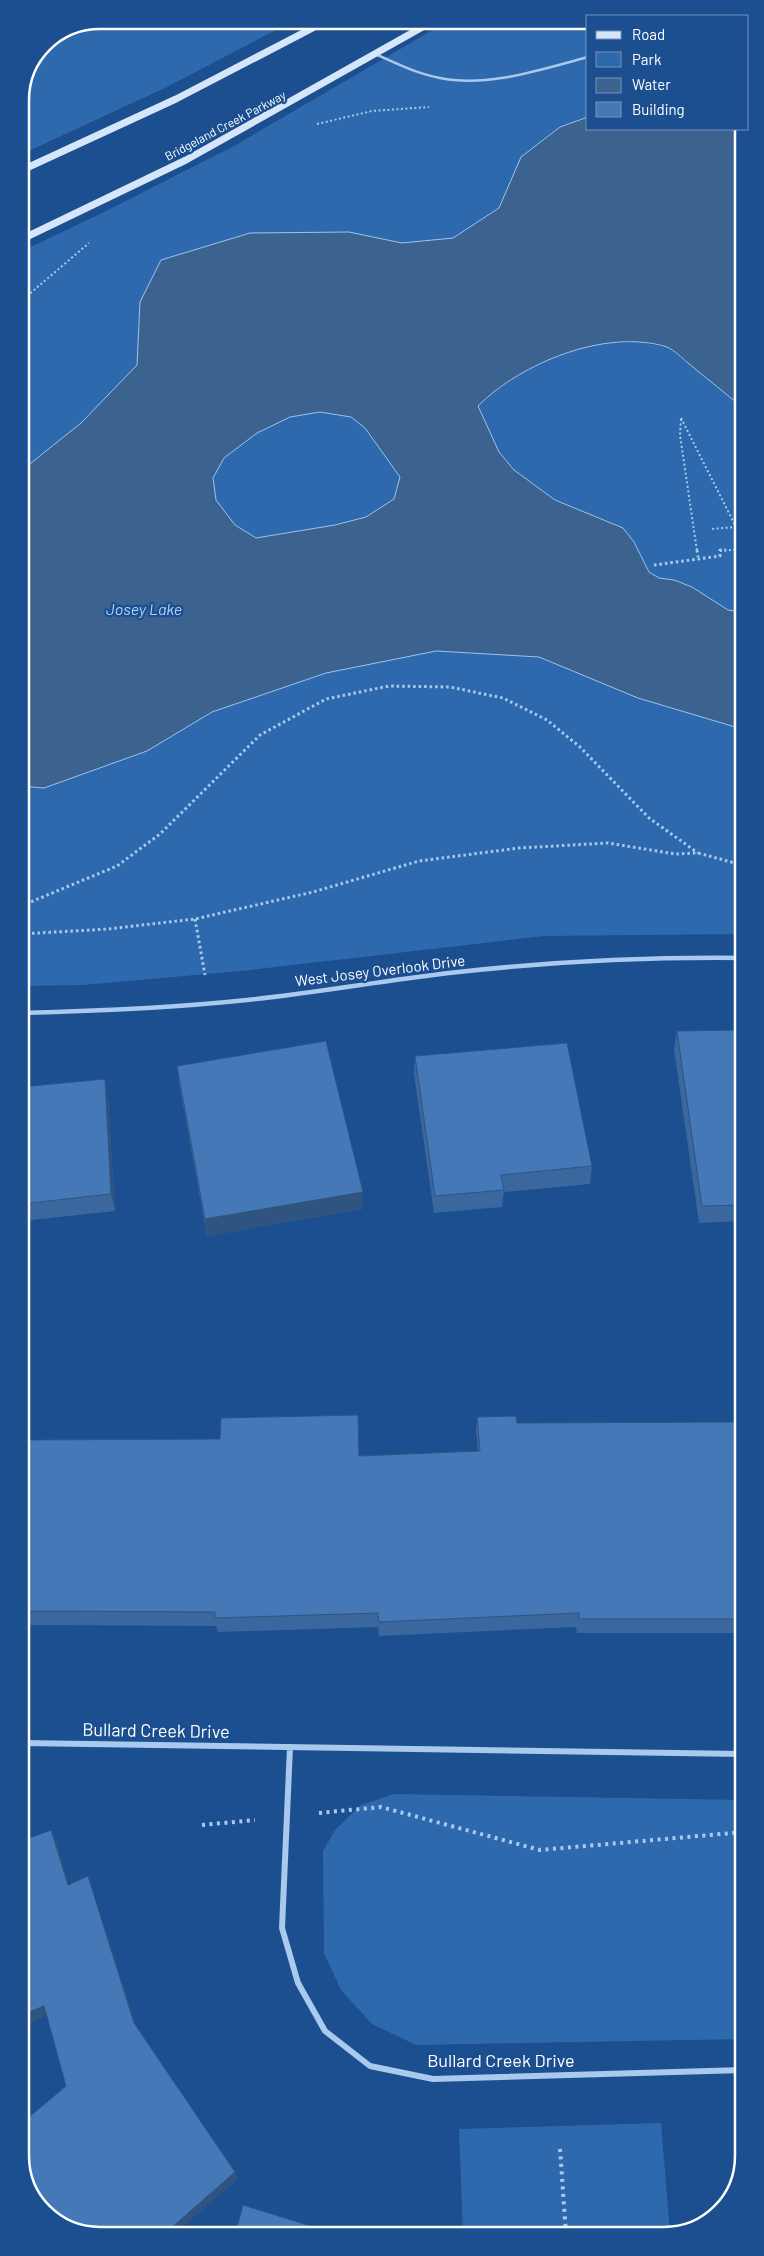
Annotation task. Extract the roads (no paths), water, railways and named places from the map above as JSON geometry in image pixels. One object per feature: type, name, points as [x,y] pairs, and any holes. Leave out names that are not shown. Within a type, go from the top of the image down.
[{"type":"main road","points":[[29,167],[150,112],[312,29]]},
{"type":"main road","name":"Bridgeland Creek Parkway","points":[[29,236],[186,160],[419,29]]},
{"type":"street","name":"West Josey Overlook Drive","points":[[29,1013],[102,1011],[246,1000],[451,973],[584,962],[708,957],[735,958]]},
{"type":"street","name":"Bullard Creek Drive","points":[[29,1743],[735,1754]]},
{"type":"street","name":"Bullard Creek Drive","points":[[290,1747],[282,1928],[298,1983],[325,2031],[370,2066],[433,2079],[735,2070]]},
{"type":"lane","points":[[375,54],[435,77],[453,80],[504,75],[586,58]]},
{"type":"water","name":"Josey Lake","points":[[586,118],[586,130],[735,130],[735,401],[670,348],[643,342],[618,342],[566,353],[541,363],[496,390],[478,406],[499,452],[514,470],[555,500],[623,528],[634,542],[649,572],[659,578],[674,580],[692,587],[728,610],[735,611],[735,727],[638,698],[539,657],[436,651],[326,673],[212,712],[147,751],[44,788],[29,787],[29,465],[81,423],[137,365],[140,302],[161,260],[250,233],[349,232],[402,243],[453,238],[499,208],[521,157],[560,127]],"holes":[[[320,412],[351,417],[365,428],[400,477],[394,499],[366,517],[335,525],[256,538],[235,525],[216,500],[213,478],[224,458],[257,433],[290,417]]]}]
